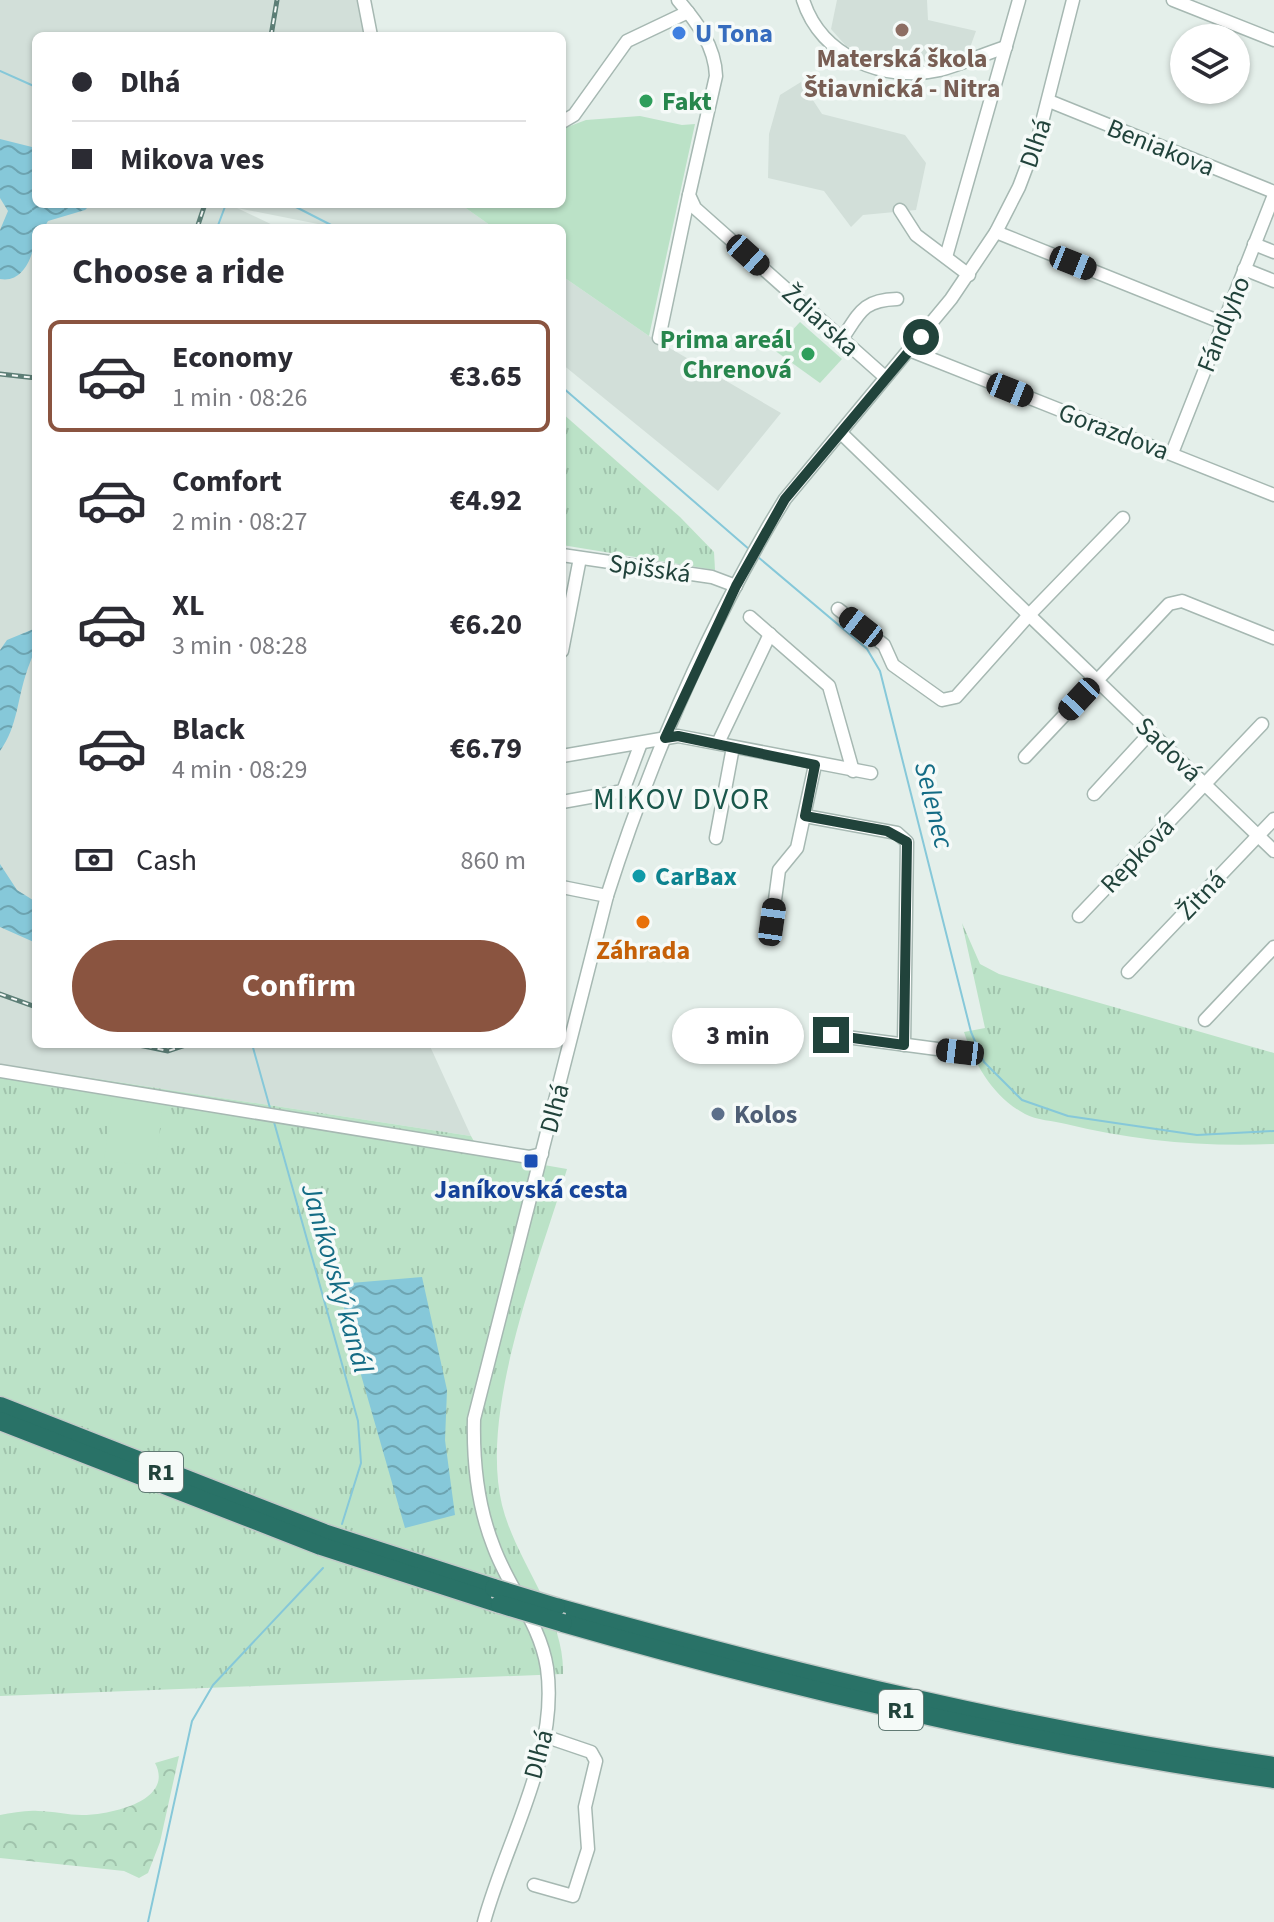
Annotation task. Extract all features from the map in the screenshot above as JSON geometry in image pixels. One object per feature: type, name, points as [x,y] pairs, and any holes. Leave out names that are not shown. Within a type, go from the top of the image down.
[{"type":"highway","name":"R1","points":[[0,1406],[324,1533],[497,1596]]},
{"type":"highway","name":"R1","points":[[0,1421],[182,1495],[321,1546],[769,1679],[962,1724],[1274,1779]]},
{"type":"highway","name":"R1","points":[[559,1615],[897,1696],[1049,1728],[1274,1766]]},
{"type":"street","points":[[364,0],[370,32]]},
{"type":"street","points":[[659,338],[716,76],[716,60],[678,0]]},
{"type":"street","points":[[803,0],[826,39],[847,58],[892,72],[941,69],[1006,47]]},
{"type":"street","name":"Dlhá","points":[[946,257],[1019,0]]},
{"type":"street","name":"Dlhá","points":[[484,1922],[544,1736],[549,1705],[547,1666],[534,1623],[493,1547],[477,1491],[473,1455],[474,1419],[607,896],[626,836],[665,738],[757,546],[785,499],[969,275],[996,232],[1019,187],[1049,101],[1073,0]]},
{"type":"street","points":[[1173,0],[1274,40]]},
{"type":"street","points":[[566,120],[574,115],[627,41],[688,12]]},
{"type":"street","name":"Beniakova","points":[[1049,101],[1274,193]]},
{"type":"street","name":"Fándlyho","points":[[1172,453],[1274,193]]},
{"type":"street","name":"Ždiarska","points":[[689,195],[695,208],[885,377]]},
{"type":"street","points":[[900,210],[916,235],[969,275]]},
{"type":"street","points":[[996,232],[1223,323]]},
{"type":"street","points":[[1254,244],[1274,252]]},
{"type":"street","points":[[1244,269],[1274,281]]},
{"type":"street","points":[[842,339],[860,312],[874,300],[897,299]]},
{"type":"street","name":"Gorazdova","points":[[909,350],[1274,495]]},
{"type":"street","name":"Sadová","points":[[841,433],[1274,851]]},
{"type":"street","points":[[838,609],[884,645],[893,665],[942,700],[956,697],[1029,615],[1123,518]]},
{"type":"street","name":"Spišská","points":[[566,556],[712,577],[736,586]]},
{"type":"street","points":[[566,630],[580,558]]},
{"type":"street","points":[[1025,757],[1169,604],[1182,601],[1274,638]]},
{"type":"street","points":[[750,617],[829,686],[853,771]]},
{"type":"street","points":[[718,743],[770,634]]},
{"type":"street","name":"Repková","points":[[1079,916],[1262,724]]},
{"type":"street","points":[[1094,794],[1151,732]]},
{"type":"street","points":[[566,755],[678,736],[815,765],[871,773]]},
{"type":"street","points":[[566,801],[623,791],[641,743]]},
{"type":"street","points":[[716,838],[733,747]]},
{"type":"street","points":[[772,922],[779,870],[797,848],[815,765]]},
{"type":"street","points":[[805,816],[887,831],[907,842],[904,1045]]},
{"type":"street","name":"Žitná","points":[[1128,972],[1274,819]]},
{"type":"street","points":[[566,888],[607,896]]},
{"type":"street","points":[[1205,1020],[1274,947]]},
{"type":"street","points":[[1263,958],[1274,968]]},
{"type":"street","points":[[831,1035],[960,1052]]},
{"type":"street","points":[[0,1071],[529,1157],[542,1154]]},
{"type":"street","points":[[534,1885],[573,1896],[587,1856],[585,1807],[596,1761],[586,1749],[544,1736]]},
{"type":"shaded area","points":[[0,0],[359,0],[363,32],[32,32],[32,208],[237,208],[271,224],[32,224],[32,1048],[431,1048],[471,1136],[0,1064]]},
{"type":"shaded area","name":"Materská škola Štiavnická - Nitra","points":[[837,0],[927,0],[928,20],[976,31],[968,53],[935,61],[898,62],[846,46],[831,29]]},
{"type":"shaded area","points":[[801,82],[822,114],[905,135],[926,163],[916,210],[863,215],[851,227],[824,191],[768,178],[769,134],[780,95]]},
{"type":"shaded area","points":[[237,208],[466,208],[488,224],[318,224]]},
{"type":"shaded area","points":[[566,279],[649,336],[781,413],[718,491],[566,367]]},
{"type":"green space","points":[[640,116],[682,125],[695,124],[649,336],[566,279],[566,224],[488,224],[466,208],[566,208],[566,128],[586,120]]},
{"type":"green space","name":"Prima areál Chrenová","points":[[800,322],[842,359],[820,383],[774,350]]},
{"type":"green space","points":[[566,417],[680,517],[714,552],[715,570],[566,546]]},
{"type":"green space","points":[[962,923],[980,964],[999,974],[1274,1053],[1274,1144],[1222,1145],[1144,1139],[1040,1119],[1014,1107],[987,1079],[964,1032],[985,1028]]},
{"type":"green space","points":[[0,1064],[471,1136],[481,1154],[567,1169],[515,1336],[505,1381],[497,1467],[502,1505],[556,1631],[562,1652],[563,1674],[0,1696]]},
{"type":"green space","points":[[113,1091],[163,1099],[156,1166],[104,1161]]},
{"type":"green space","points":[[179,1756],[160,1842],[148,1873],[139,1878],[124,1871],[0,1858],[0,1815],[33,1811],[82,1815],[123,1809],[148,1796],[156,1787],[159,1776],[155,1763]]},
{"type":"water","points":[[0,139],[32,147],[32,208],[87,208],[46,224],[32,224],[32,252],[28,263],[17,276],[0,279],[0,230],[8,211],[0,198]]},
{"type":"water","points":[[32,630],[32,657],[14,722],[0,751],[0,650],[7,640]]},
{"type":"water","points":[[0,864],[17,890],[32,899],[32,941],[0,927]]},
{"type":"water","points":[[422,1277],[447,1390],[445,1440],[455,1515],[405,1528],[351,1340],[339,1284]]},
{"type":"waterway","name":"Selenec","points":[[0,71],[32,85]]},
{"type":"waterway","name":"Janíkovský kanál","points":[[218,224],[224,208]]},
{"type":"waterway","name":"Selenec","points":[[298,208],[329,224]]},
{"type":"waterway","name":"Selenec","points":[[566,390],[750,550]]},
{"type":"waterway","name":"Selenec","points":[[758,557],[867,649],[880,671],[971,1032],[984,1062],[1022,1100],[1068,1116],[1197,1135],[1274,1131]]},
{"type":"waterway","name":"Janíkovský kanál","points":[[253,1048],[270,1108]]},
{"type":"waterway","name":"Janíkovský kanál","points":[[274,1122],[358,1421],[361,1463],[342,1524]]},
{"type":"waterway","name":"Janíkovský kanál","points":[[148,1922],[192,1721],[213,1685],[323,1568]]},
{"type":"railway","points":[[272,32],[277,0]]},
{"type":"railway","points":[[198,224],[204,208]]},
{"type":"railway","points":[[0,374],[32,378]]},
{"type":"railway","points":[[0,994],[32,1006]]},
{"type":"railway","points":[[153,1048],[168,1051],[177,1048]]},
{"type":"place","name":"Materská škola Štiavnická - Nitra","points":[[902,30]]},
{"type":"place","name":"U Tona","points":[[679,33]]},
{"type":"place","name":"Fakt","points":[[646,101]]},
{"type":"place","name":"Prima areál Chrenová","points":[[808,354]]},
{"type":"place","name":"CarBax","points":[[639,876]]},
{"type":"place","name":"Záhrada","points":[[643,922]]},
{"type":"place","name":"Kolos","points":[[718,1114]]},
{"type":"place","name":"Janíkovská cesta","points":[[531,1161]]},
{"type":"district","name":"MIKOV DVOR","points":[[682,799]]},
{"type":"route","points":[[831,1035],[904,1045],[907,842],[897,833],[805,816],[815,765],[718,743],[678,736],[665,738],[736,586],[785,499],[921,337]]}]
